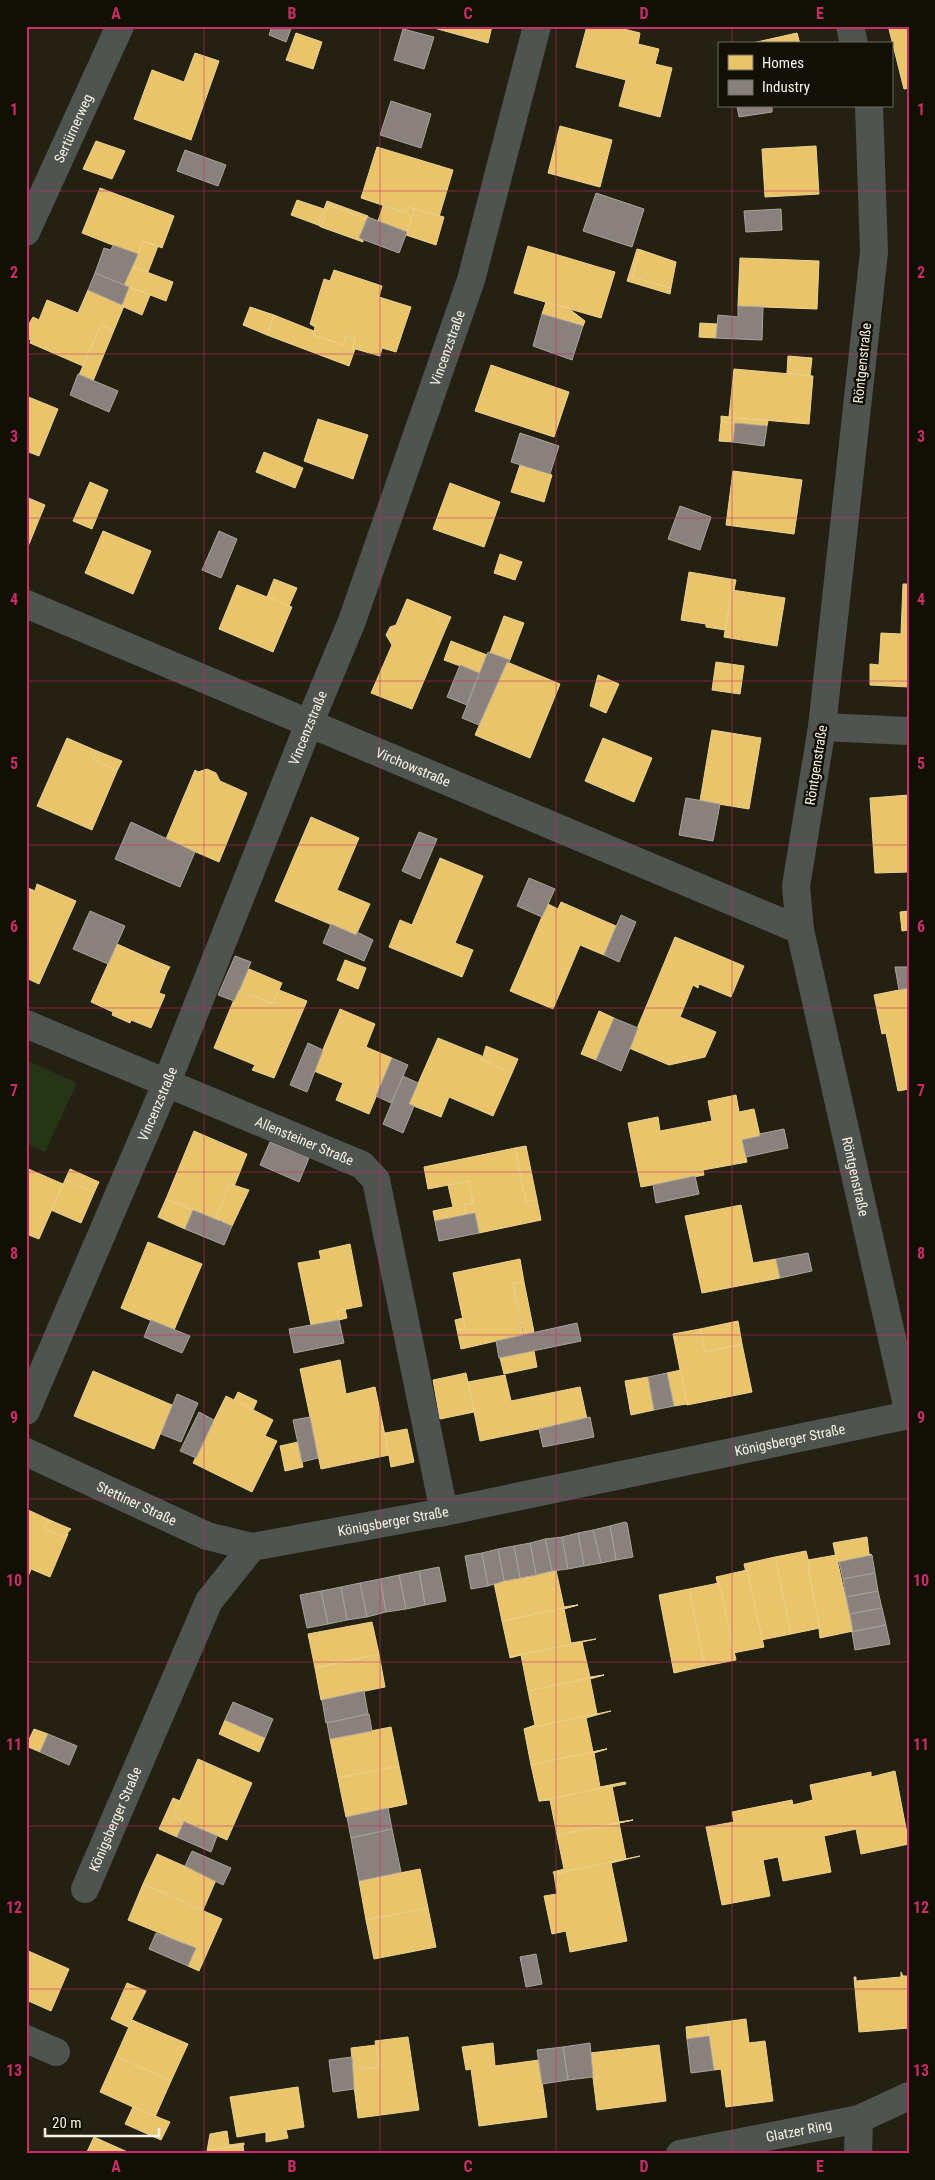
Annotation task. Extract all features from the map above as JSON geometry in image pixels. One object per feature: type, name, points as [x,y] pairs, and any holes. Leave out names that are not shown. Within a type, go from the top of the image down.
[{"type":"street","name":"Sertürnerweg","points":[[26,232],[120,26]]},
{"type":"street","name":"Vincenzstraße","points":[[26,1411],[167,1082],[309,724],[352,621],[471,280],[537,26]]},
{"type":"street","points":[[850,26],[854,42]]},
{"type":"street","name":"Röntgenstraße","points":[[869,108],[874,252],[822,726],[796,886],[800,930],[909,1414]]},
{"type":"street","name":"Virchowstraße","points":[[26,604],[800,930]]},
{"type":"street","points":[[822,726],[909,730]]},
{"type":"street","name":"Allensteiner Straße","points":[[26,1024],[362,1165],[376,1180],[444,1512]]},
{"type":"street","name":"Königsberger Straße","points":[[85,1889],[209,1601],[252,1547],[444,1512],[909,1414]]},
{"type":"street","name":"Stettiner Straße","points":[[26,1452],[207,1536],[252,1547]]},
{"type":"street","points":[[26,2039],[56,2052]]},
{"type":"street","name":"Glatzer Ring","points":[[680,2154],[859,2119],[909,2096]]},
{"type":"street","points":[[858,2154],[859,2119]]},
{"type":"green space","points":[[26,1060],[77,1083],[45,1152],[26,1143]]},
{"type":"building: Homes","points":[[427,26],[492,26],[488,43]]},
{"type":"building: Homes","points":[[587,26],[612,26],[640,33],[638,44],[659,49],[655,64],[672,68],[660,117],[619,106],[626,80],[576,67]]},
{"type":"building: Homes","points":[[909,26],[909,88],[904,89],[889,29]]},
{"type":"building: Homes","points":[[296,33],[322,42],[313,69],[286,60]]},
{"type":"building: Homes","points":[[797,33],[799,42],[757,42]]},
{"type":"building: Homes","points":[[195,53],[219,61],[191,140],[134,119],[152,70],[184,82]]},
{"type":"building: Homes","points":[[560,126],[612,140],[600,187],[548,173]]},
{"type":"building: Homes","points":[[96,141],[125,151],[112,179],[83,169]]},
{"type":"building: Homes","points":[[816,146],[819,194],[765,197],[762,149]]},
{"type":"building: Homes","points":[[377,147],[453,170],[439,217],[407,207],[406,213],[361,198]]},
{"type":"building: Homes","points":[[100,188],[174,216],[162,248],[143,241],[138,255],[82,233]]},
{"type":"building: Homes","points":[[297,200],[324,209],[318,225],[291,215]]},
{"type":"building: Homes","points":[[327,201],[368,217],[366,219],[329,205],[321,227],[318,225]]},
{"type":"building: Homes","points":[[329,205],[366,219],[359,238],[363,242],[321,227]]},
{"type":"building: Homes","points":[[383,206],[406,213],[407,207],[415,209],[407,232],[378,221]]},
{"type":"building: Homes","points":[[415,209],[444,217],[436,245],[406,235]]},
{"type":"building: Homes","points":[[143,241],[158,246],[148,272],[133,267]]},
{"type":"building: Homes","points":[[528,246],[615,272],[601,318],[514,293]]},
{"type":"building: Homes","points":[[637,249],[641,250],[632,277],[671,288],[670,294],[627,281]]},
{"type":"building: Homes","points":[[641,250],[676,262],[671,288],[632,277]]},
{"type":"building: Homes","points":[[740,258],[819,261],[817,309],[738,306]]},
{"type":"building: Homes","points":[[131,266],[173,282],[166,301],[124,285]]},
{"type":"building: Homes","points":[[334,270],[382,286],[379,297],[411,307],[396,352],[382,348],[380,356],[352,348],[355,339],[346,336],[343,345],[313,335],[315,327],[310,324],[324,279],[330,281]]},
{"type":"building: Homes","points":[[129,287],[150,295],[142,315],[122,305]]},
{"type":"building: Homes","points":[[88,290],[124,306],[114,330],[101,325],[83,366],[30,343],[31,340],[26,338],[26,329],[33,317],[39,320],[47,300],[78,313]]},
{"type":"building: Homes","points":[[546,302],[568,308],[585,321],[583,326],[542,314]]},
{"type":"building: Homes","points":[[250,307],[274,315],[267,335],[243,325]]},
{"type":"building: Homes","points":[[274,315],[314,331],[313,335],[343,345],[346,336],[355,339],[352,348],[355,349],[349,366],[267,335]]},
{"type":"building: Homes","points":[[700,323],[717,324],[716,338],[699,337]]},
{"type":"building: Homes","points":[[101,325],[114,330],[93,381],[79,375]]},
{"type":"building: Homes","points":[[788,356],[812,358],[810,376],[787,373]]},
{"type":"building: Homes","points":[[491,365],[569,392],[554,437],[475,411]]},
{"type":"building: Homes","points":[[734,369],[813,376],[809,424],[729,417]]},
{"type":"building: Homes","points":[[26,396],[58,409],[39,456],[26,451]]},
{"type":"building: Homes","points":[[721,416],[768,421],[767,426],[721,422]]},
{"type":"building: Homes","points":[[318,419],[368,435],[353,479],[304,461]]},
{"type":"building: Homes","points":[[721,422],[735,423],[733,442],[719,441]]},
{"type":"building: Homes","points":[[264,452],[303,468],[295,488],[256,472]]},
{"type":"building: Homes","points":[[520,465],[552,475],[544,502],[511,492]]},
{"type":"building: Homes","points":[[733,471],[802,480],[794,534],[726,525]]},
{"type":"building: Homes","points":[[90,482],[108,490],[92,529],[73,521]]},
{"type":"building: Homes","points":[[450,483],[500,502],[484,547],[433,529]]},
{"type":"building: Homes","points":[[26,497],[45,505],[27,549],[26,548]]},
{"type":"building: Homes","points":[[103,531],[151,551],[133,594],[85,573]]},
{"type":"building: Homes","points":[[500,554],[522,562],[515,580],[494,573]]},
{"type":"building: Homes","points":[[689,572],[736,580],[734,590],[732,590],[725,630],[706,627],[706,624],[681,620]]},
{"type":"building: Homes","points":[[274,579],[297,588],[289,606],[267,597]]},
{"type":"building: Homes","points":[[903,584],[909,584],[909,687],[870,685],[870,664],[879,665],[881,633],[901,634]]},
{"type":"building: Homes","points":[[237,585],[292,607],[273,652],[219,629]]},
{"type":"building: Homes","points":[[732,590],[785,598],[777,646],[724,637]]},
{"type":"building: Homes","points":[[407,599],[434,610],[440,623],[447,626],[412,709],[371,693],[392,645],[386,635],[390,627],[396,625]]},
{"type":"building: Homes","points":[[434,610],[451,617],[447,626],[440,623]]},
{"type":"building: Homes","points":[[504,616],[524,623],[510,660],[490,653]]},
{"type":"building: Homes","points":[[451,641],[487,655],[479,673],[444,660]]},
{"type":"building: Homes","points":[[507,662],[560,684],[530,758],[475,735]]},
{"type":"building: Homes","points":[[716,662],[744,666],[740,694],[712,690]]},
{"type":"building: Homes","points":[[598,675],[619,684],[606,713],[590,706]]},
{"type":"building: Homes","points":[[712,730],[761,738],[749,809],[700,801]]},
{"type":"building: Homes","points":[[67,738],[97,751],[93,759],[117,771],[92,830],[37,806]]},
{"type":"building: Homes","points":[[603,738],[652,758],[634,802],[585,781]]},
{"type":"building: Homes","points":[[97,751],[122,761],[117,771],[93,759]]},
{"type":"building: Homes","points":[[207,769],[216,773],[220,781],[247,793],[219,862],[166,839],[195,770],[198,772]]},
{"type":"building: Homes","points":[[909,795],[909,872],[875,873],[870,798]]},
{"type":"building: Homes","points":[[311,817],[359,838],[337,890],[370,904],[356,935],[275,901]]},
{"type":"building: Homes","points":[[440,858],[483,876],[455,943],[473,950],[462,977],[389,947],[400,920],[412,925]]},
{"type":"building: Homes","points":[[37,884],[76,901],[39,984],[26,978],[26,887],[35,891]]},
{"type":"building: Homes","points":[[550,898],[548,904],[558,909],[561,902],[616,926],[604,955],[580,945],[553,1009],[510,991]]},
{"type":"building: Homes","points":[[909,911],[909,930],[902,931],[900,912]]},
{"type":"building: Homes","points":[[675,937],[744,966],[731,997],[699,984],[698,988],[693,985],[680,1017],[716,1032],[705,1057],[669,1065],[629,1048]]},
{"type":"building: Homes","points":[[117,944],[153,960],[152,965],[167,972],[159,993],[165,995],[151,1028],[131,1020],[130,1023],[112,1015],[113,1012],[91,1002]]},
{"type":"building: Homes","points":[[153,960],[170,967],[167,972],[152,965]]},
{"type":"building: Homes","points":[[345,960],[366,968],[358,989],[337,980]]},
{"type":"building: Homes","points":[[249,969],[282,983],[273,1004],[240,990]]},
{"type":"building: Homes","points":[[909,988],[909,1089],[898,1091],[886,1033],[882,1034],[874,995]]},
{"type":"building: Homes","points":[[238,990],[273,1004],[279,990],[307,1001],[274,1078],[252,1070],[255,1065],[214,1048]]},
{"type":"building: Homes","points":[[340,1009],[375,1024],[366,1047],[392,1058],[369,1114],[336,1100],[343,1083],[314,1071]]},
{"type":"building: Homes","points":[[599,1011],[614,1018],[596,1060],[581,1054]]},
{"type":"building: Homes","points":[[438,1038],[482,1056],[482,1060],[512,1073],[493,1116],[449,1097],[441,1117],[409,1104]]},
{"type":"building: Homes","points":[[486,1046],[518,1059],[512,1073],[482,1060]]},
{"type":"building: Homes","points":[[736,1095],[739,1112],[754,1109],[760,1136],[742,1140],[747,1162],[703,1170],[704,1175],[641,1187],[628,1123],[658,1117],[660,1131],[712,1121],[708,1101]]},
{"type":"building: Homes","points":[[194,1131],[247,1154],[235,1184],[234,1186],[230,1184],[216,1218],[220,1220],[219,1222],[166,1199]]},
{"type":"building: Homes","points":[[526,1146],[537,1200],[526,1202],[515,1148]]},
{"type":"building: Homes","points":[[515,1148],[526,1202],[537,1200],[541,1220],[479,1233],[475,1213],[466,1214],[464,1205],[473,1203],[469,1181],[428,1189],[424,1167]]},
{"type":"building: Homes","points":[[26,1168],[63,1184],[39,1239],[26,1234]]},
{"type":"building: Homes","points":[[70,1169],[99,1182],[94,1193],[65,1180]]},
{"type":"building: Homes","points":[[65,1180],[94,1193],[81,1223],[51,1210]]},
{"type":"building: Homes","points":[[469,1181],[473,1203],[464,1205],[466,1214],[435,1221],[433,1211],[453,1207],[448,1185]]},
{"type":"building: Homes","points":[[230,1184],[249,1190],[232,1226],[216,1218]]},
{"type":"building: Homes","points":[[166,1199],[193,1210],[185,1229],[158,1217]]},
{"type":"building: Homes","points":[[741,1205],[753,1263],[776,1259],[780,1278],[702,1293],[685,1216]]},
{"type":"building: Homes","points":[[148,1242],[202,1264],[174,1330],[121,1308]]},
{"type":"building: Homes","points":[[350,1244],[362,1306],[337,1311],[339,1320],[311,1325],[298,1263],[321,1259],[319,1251]]},
{"type":"building: Homes","points":[[520,1259],[524,1282],[513,1283],[523,1335],[461,1349],[457,1330],[465,1329],[453,1273]]},
{"type":"building: Homes","points":[[524,1282],[534,1332],[524,1334],[513,1283]]},
{"type":"building: Homes","points":[[345,1309],[347,1318],[339,1320],[337,1311]]},
{"type":"building: Homes","points":[[463,1318],[465,1329],[457,1330],[455,1320]]},
{"type":"building: Homes","points":[[738,1321],[742,1344],[705,1352],[700,1329]]},
{"type":"building: Homes","points":[[700,1329],[705,1352],[742,1344],[752,1392],[687,1405],[673,1334]]},
{"type":"building: Homes","points":[[534,1351],[537,1367],[504,1374],[500,1358]]},
{"type":"building: Homes","points":[[340,1360],[346,1394],[375,1387],[389,1455],[321,1469],[300,1369]]},
{"type":"building: Homes","points":[[681,1370],[687,1404],[674,1406],[667,1373]]},
{"type":"building: Homes","points":[[93,1371],[172,1405],[154,1449],[74,1416]]},
{"type":"building: Homes","points":[[466,1373],[474,1412],[440,1419],[433,1380]]},
{"type":"building: Homes","points":[[505,1375],[511,1401],[580,1387],[587,1419],[480,1441],[468,1382]]},
{"type":"building: Homes","points":[[648,1377],[654,1410],[631,1415],[625,1381]]},
{"type":"building: Homes","points":[[238,1392],[257,1401],[253,1410],[234,1400]]},
{"type":"building: Homes","points":[[226,1396],[273,1420],[265,1436],[277,1441],[252,1492],[193,1463]]},
{"type":"building: Homes","points":[[407,1429],[414,1462],[391,1467],[385,1433]]},
{"type":"building: Homes","points":[[298,1442],[303,1467],[285,1471],[280,1446]]},
{"type":"building: Homes","points":[[26,1509],[52,1521],[51,1523],[47,1521],[44,1529],[64,1537],[66,1533],[68,1534],[50,1577],[31,1569],[28,1577],[26,1576]]},
{"type":"building: Homes","points":[[47,1521],[51,1523],[52,1521],[71,1529],[64,1537],[44,1529]]},
{"type":"building: Homes","points":[[867,1537],[869,1554],[872,1555],[837,1562],[833,1543]]},
{"type":"building: Homes","points":[[806,1551],[820,1628],[791,1634],[775,1557]]},
{"type":"building: Homes","points":[[836,1555],[853,1631],[820,1638],[820,1628],[808,1560]]},
{"type":"building: Homes","points":[[775,1557],[791,1634],[761,1640],[744,1564]]},
{"type":"building: Homes","points":[[556,1570],[564,1607],[578,1605],[502,1621],[494,1583]]},
{"type":"building: Homes","points":[[747,1570],[764,1647],[733,1653],[716,1577]]},
{"type":"building: Homes","points":[[719,1583],[736,1660],[705,1666],[689,1589]]},
{"type":"building: Homes","points":[[689,1589],[705,1666],[674,1673],[659,1595]]},
{"type":"building: Homes","points":[[578,1605],[564,1609],[571,1643],[596,1639],[510,1657],[502,1621]]},
{"type":"building: Homes","points":[[372,1622],[379,1654],[315,1668],[308,1634]]},
{"type":"building: Homes","points":[[582,1642],[590,1677],[604,1675],[528,1691],[521,1655],[510,1658],[510,1657]]},
{"type":"building: Homes","points":[[379,1654],[385,1687],[321,1700],[315,1668]]},
{"type":"building: Homes","points":[[604,1675],[590,1679],[597,1714],[524,1729],[535,1725],[528,1691]]},
{"type":"building: Homes","points":[[611,1711],[586,1718],[593,1752],[531,1765],[524,1729]]},
{"type":"building: Homes","points":[[225,1720],[265,1738],[259,1752],[219,1734]]},
{"type":"building: Homes","points":[[391,1727],[399,1766],[338,1778],[330,1739]]},
{"type":"building: Homes","points":[[34,1729],[48,1734],[40,1752],[26,1746]]},
{"type":"building: Homes","points":[[607,1749],[594,1753],[600,1787],[625,1782],[626,1784],[539,1801],[531,1765]]},
{"type":"building: Homes","points":[[198,1759],[252,1783],[227,1840],[173,1816]]},
{"type":"building: Homes","points":[[399,1766],[407,1804],[346,1817],[338,1778]]},
{"type":"building: Homes","points":[[895,1771],[909,1844],[861,1854],[856,1829],[824,1836],[831,1872],[783,1881],[778,1857],[763,1860],[770,1896],[722,1905],[706,1827],[734,1822],[732,1812],[792,1800],[793,1805],[813,1800],[810,1785],[871,1772],[871,1777]]},
{"type":"building: Homes","points":[[612,1786],[619,1822],[633,1820],[557,1835],[550,1800],[539,1801]]},
{"type":"building: Homes","points":[[173,1798],[180,1801],[173,1816],[184,1822],[177,1837],[159,1829]]},
{"type":"building: Homes","points":[[633,1820],[619,1823],[626,1859],[554,1874],[553,1872],[564,1869],[557,1835]]},
{"type":"building: Homes","points":[[157,1854],[216,1880],[203,1910],[143,1884]]},
{"type":"building: Homes","points":[[640,1856],[611,1863],[627,1941],[570,1952],[566,1931],[552,1934],[544,1896],[557,1894],[554,1874]]},
{"type":"building: Homes","points":[[420,1869],[428,1908],[366,1920],[359,1881]]},
{"type":"building: Homes","points":[[143,1884],[222,1919],[199,1971],[188,1966],[196,1948],[128,1920]]},
{"type":"building: Homes","points":[[428,1908],[436,1947],[374,1959],[366,1920]]},
{"type":"building: Homes","points":[[26,1950],[69,1969],[51,2011],[26,2000]]},
{"type":"building: Homes","points":[[901,1972],[903,1976],[909,1976],[909,2028],[859,2032],[854,1977],[856,1977],[856,1981],[901,1977]]},
{"type":"building: Homes","points":[[127,1983],[146,1991],[128,2027],[111,2019]]},
{"type":"building: Homes","points":[[746,2019],[749,2043],[765,2041],[773,2101],[726,2107],[721,2069],[714,2070],[708,2024]]},
{"type":"building: Homes","points":[[132,2020],[188,2044],[171,2081],[116,2056]]},
{"type":"building: Homes","points":[[708,2024],[709,2036],[687,2039],[686,2027]]},
{"type":"building: Homes","points":[[408,2037],[419,2110],[358,2118],[352,2070],[379,2067],[375,2041]]},
{"type":"building: Homes","points":[[493,2043],[495,2066],[539,2060],[547,2117],[479,2126],[471,2069],[466,2070],[462,2047]]},
{"type":"building: Homes","points":[[376,2045],[379,2067],[353,2069],[351,2048]]},
{"type":"building: Homes","points":[[659,2045],[666,2101],[597,2110],[590,2053]]},
{"type":"building: Homes","points":[[116,2056],[171,2081],[155,2117],[100,2092]]},
{"type":"building: Homes","points":[[298,2087],[304,2127],[286,2130],[288,2138],[266,2142],[266,2132],[237,2137],[230,2097]]},
{"type":"building: Homes","points":[[133,2107],[170,2122],[161,2140],[125,2124]]},
{"type":"building: Homes","points":[[227,2131],[229,2145],[244,2143],[244,2145],[207,2151],[210,2134]]},
{"type":"building: Homes","points":[[94,2137],[132,2154],[86,2154]]},
{"type":"building: Homes","points":[[243,2145],[244,2154],[208,2154],[208,2150]]},
{"type":"building: Industry","points":[[272,26],[292,26],[286,42],[269,35]]},
{"type":"building: Industry","points":[[403,29],[434,37],[424,69],[394,60]]},
{"type":"building: Industry","points":[[391,101],[431,114],[421,148],[380,135]]},
{"type":"building: Industry","points":[[737,108],[772,108],[772,112],[739,117]]},
{"type":"building: Industry","points":[[185,150],[226,165],[218,186],[177,171]]},
{"type":"building: Industry","points":[[596,193],[644,209],[632,247],[583,231]]},
{"type":"building: Industry","points":[[781,209],[782,230],[746,232],[744,211]]},
{"type":"building: Industry","points":[[368,217],[407,232],[399,253],[359,238]]},
{"type":"building: Industry","points":[[113,245],[138,254],[124,285],[95,273],[104,248],[111,250]]},
{"type":"building: Industry","points":[[95,273],[129,287],[122,305],[88,290]]},
{"type":"building: Industry","points":[[738,306],[763,307],[762,340],[716,338],[718,315],[738,317]]},
{"type":"building: Industry","points":[[542,314],[583,326],[572,360],[533,346]]},
{"type":"building: Industry","points":[[78,374],[118,391],[109,412],[70,395]]},
{"type":"building: Industry","points":[[735,423],[767,426],[764,446],[733,442]]},
{"type":"building: Industry","points":[[520,433],[559,446],[550,474],[511,462]]},
{"type":"building: Industry","points":[[680,506],[711,517],[700,550],[668,539]]},
{"type":"building: Industry","points":[[219,531],[237,539],[221,578],[202,570]]},
{"type":"building: Industry","points":[[488,652],[510,660],[509,663],[507,662],[479,725],[462,718]]},
{"type":"building: Industry","points":[[460,665],[479,673],[467,705],[447,697]]},
{"type":"building: Industry","points":[[686,798],[720,804],[713,841],[679,835]]},
{"type":"building: Industry","points":[[131,822],[195,852],[180,887],[115,859]]},
{"type":"building: Industry","points":[[419,832],[437,839],[420,879],[402,871]]},
{"type":"building: Industry","points":[[529,878],[555,889],[542,917],[517,906]]},
{"type":"building: Industry","points":[[90,911],[125,926],[108,964],[73,949]]},
{"type":"building: Industry","points":[[621,915],[636,922],[619,962],[604,955]]},
{"type":"building: Industry","points":[[331,924],[356,935],[357,932],[373,940],[364,961],[323,943]]},
{"type":"building: Industry","points":[[235,956],[251,962],[234,1001],[218,995]]},
{"type":"building: Industry","points":[[895,967],[909,967],[909,988],[899,990]]},
{"type":"building: Industry","points":[[614,1018],[638,1028],[621,1071],[596,1060]]},
{"type":"building: Industry","points":[[308,1043],[323,1050],[307,1092],[290,1085]]},
{"type":"building: Industry","points":[[392,1058],[408,1065],[391,1103],[376,1096]]},
{"type":"building: Industry","points":[[403,1076],[418,1083],[409,1104],[414,1106],[403,1133],[383,1124]]},
{"type":"building: Industry","points":[[784,1129],[788,1148],[746,1157],[742,1140]]},
{"type":"building: Industry","points":[[270,1142],[309,1158],[299,1182],[260,1165]]},
{"type":"building: Industry","points":[[695,1176],[699,1194],[656,1203],[653,1185]]},
{"type":"building: Industry","points":[[193,1210],[232,1226],[224,1245],[185,1229]]},
{"type":"building: Industry","points":[[475,1213],[479,1233],[439,1241],[435,1221]]},
{"type":"building: Industry","points":[[808,1253],[812,1271],[780,1278],[776,1259]]},
{"type":"building: Industry","points":[[151,1320],[190,1336],[182,1353],[144,1337]]},
{"type":"building: Industry","points":[[339,1320],[344,1343],[294,1353],[289,1329]]},
{"type":"building: Industry","points":[[577,1323],[581,1341],[499,1358],[496,1341]]},
{"type":"building: Industry","points":[[667,1373],[674,1406],[654,1410],[648,1377]]},
{"type":"building: Industry","points":[[177,1394],[198,1403],[181,1442],[161,1434]]},
{"type":"building: Industry","points":[[199,1412],[214,1420],[196,1458],[180,1451]]},
{"type":"building: Industry","points":[[310,1417],[318,1458],[302,1462],[293,1420]]},
{"type":"building: Industry","points":[[590,1417],[594,1437],[543,1447],[539,1429]]},
{"type":"building: Industry","points":[[627,1523],[633,1557],[616,1560],[610,1526]]},
{"type":"building: Industry","points":[[610,1526],[616,1560],[601,1563],[593,1530]]},
{"type":"building: Industry","points":[[593,1530],[601,1563],[584,1566],[578,1533]]},
{"type":"building: Industry","points":[[578,1533],[584,1566],[568,1569],[562,1537]]},
{"type":"building: Industry","points":[[562,1537],[568,1569],[552,1571],[545,1539]]},
{"type":"building: Industry","points":[[545,1539],[552,1571],[536,1575],[530,1543]]},
{"type":"building: Industry","points":[[530,1543],[536,1575],[520,1578],[514,1546]]},
{"type":"building: Industry","points":[[514,1546],[520,1578],[504,1581],[498,1549]]},
{"type":"building: Industry","points":[[498,1549],[504,1581],[488,1586],[482,1553]]},
{"type":"building: Industry","points":[[482,1553],[488,1586],[471,1589],[465,1556]]},
{"type":"building: Industry","points":[[872,1555],[875,1573],[843,1579],[839,1562]]},
{"type":"building: Industry","points":[[439,1567],[446,1601],[425,1605],[419,1571]]},
{"type":"building: Industry","points":[[419,1571],[425,1605],[406,1609],[399,1575]]},
{"type":"building: Industry","points":[[875,1573],[878,1591],[846,1597],[843,1579]]},
{"type":"building: Industry","points":[[399,1575],[406,1609],[386,1612],[380,1579]]},
{"type":"building: Industry","points":[[380,1579],[386,1612],[367,1617],[360,1583]]},
{"type":"building: Industry","points":[[360,1583],[367,1617],[347,1620],[341,1587]]},
{"type":"building: Industry","points":[[341,1587],[347,1620],[328,1624],[321,1591]]},
{"type":"building: Industry","points":[[321,1591],[328,1624],[307,1628],[300,1595]]},
{"type":"building: Industry","points":[[878,1591],[882,1608],[850,1614],[846,1597]]},
{"type":"building: Industry","points":[[882,1608],[886,1625],[853,1631],[850,1614]]},
{"type":"building: Industry","points":[[886,1625],[890,1644],[855,1650],[852,1632]]},
{"type":"building: Industry","points":[[364,1691],[368,1714],[326,1723],[322,1700]]},
{"type":"building: Industry","points":[[233,1702],[273,1719],[265,1738],[225,1720]]},
{"type":"building: Industry","points":[[369,1714],[372,1731],[330,1739],[327,1723]]},
{"type":"building: Industry","points":[[48,1734],[77,1746],[69,1765],[40,1752]]},
{"type":"building: Industry","points":[[388,1808],[392,1829],[351,1838],[347,1817]]},
{"type":"building: Industry","points":[[184,1822],[217,1836],[211,1852],[177,1837]]},
{"type":"building: Industry","points":[[392,1829],[401,1872],[359,1881],[351,1838]]},
{"type":"building: Industry","points":[[192,1851],[231,1868],[223,1885],[185,1866]]},
{"type":"building: Industry","points":[[156,1933],[196,1948],[188,1966],[149,1949]]},
{"type":"building: Industry","points":[[536,1954],[542,1984],[526,1987],[520,1957]]},
{"type":"building: Industry","points":[[709,2036],[714,2070],[691,2073],[687,2039]]},
{"type":"building: Industry","points":[[590,2043],[593,2077],[568,2080],[563,2047]]},
{"type":"building: Industry","points":[[563,2047],[568,2080],[542,2084],[537,2050]]},
{"type":"building: Industry","points":[[352,2057],[354,2089],[333,2092],[329,2060]]}]
